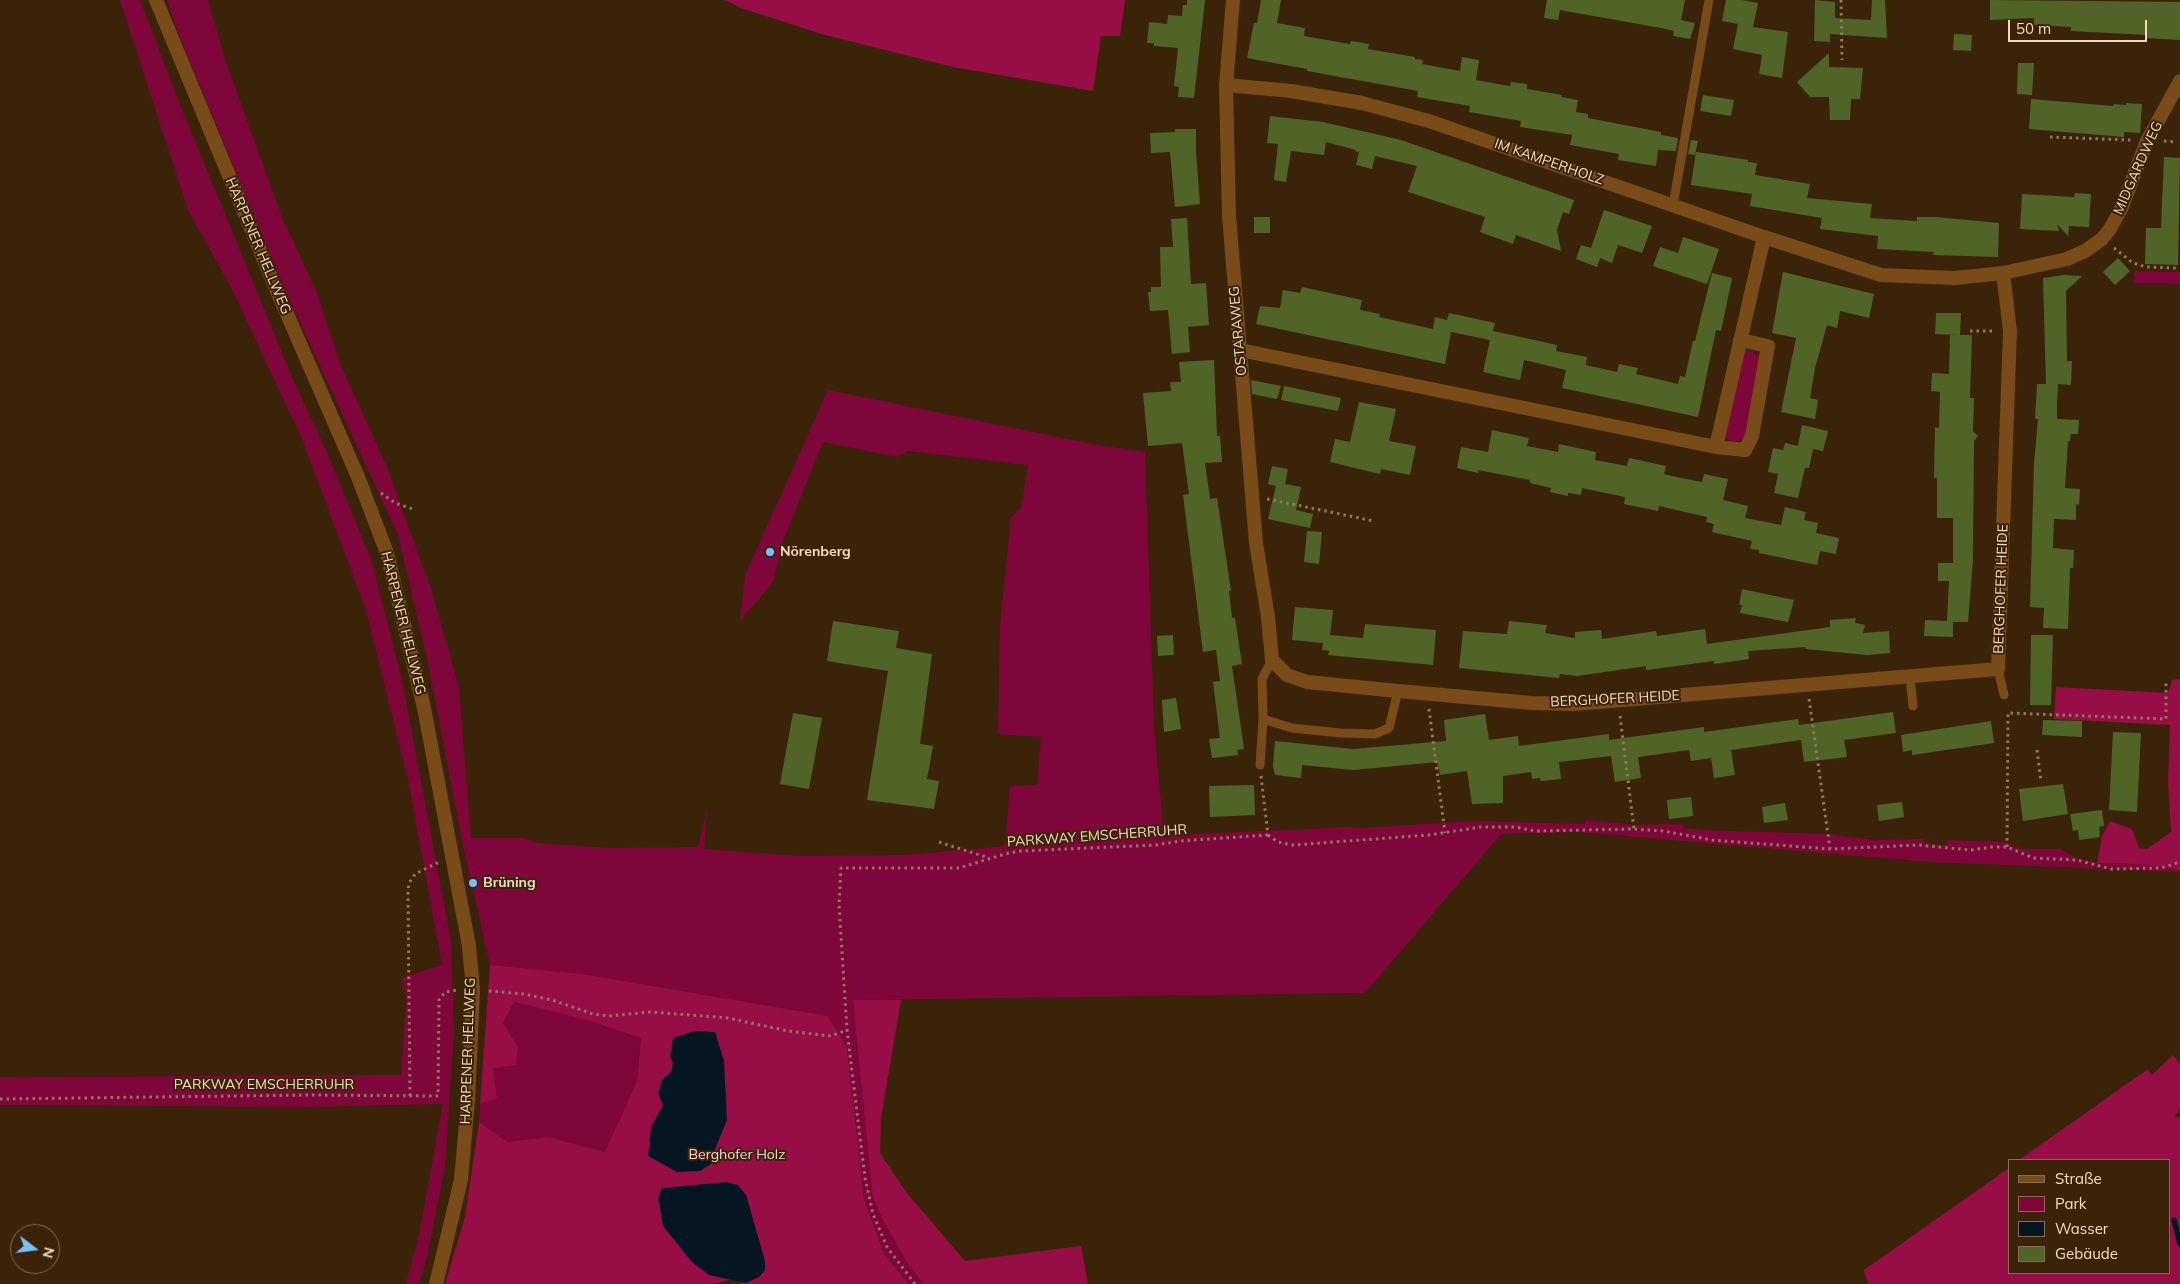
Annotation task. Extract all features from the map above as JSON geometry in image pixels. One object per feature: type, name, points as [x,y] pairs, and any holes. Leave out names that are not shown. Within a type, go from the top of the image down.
[{"type":"street","name":"HARPENER HELLWEG","points":[[156,0],[273,282],[358,477],[388,553],[424,708],[454,858],[469,946],[473,990],[468,1102],[461,1180],[436,1284]]},
{"type":"street","name":"OSTARAWEG","points":[[1233,0],[1226,85],[1229,216],[1256,543],[1268,617],[1272,660]]},
{"type":"street","name":"MIDGARDWEG","points":[[2003,273],[2067,259],[2085,251],[2102,239],[2121,209],[2147,141],[2180,82]]},
{"type":"street","name":"IM KAMPERHOLZ","points":[[1226,85],[1291,91],[1362,103],[1429,121],[1764,237]]},
{"type":"street","points":[[1716,447],[1764,237],[1881,276],[1955,278],[2003,273]]},
{"type":"street","name":"BERGHOFER HEIDE","points":[[1272,660],[1287,675],[1307,682],[1398,692],[1532,703],[1574,704],[1998,669],[2010,331],[2003,273]]},
{"type":"street","points":[[1240,350],[1716,447],[1744,450],[1752,436],[1768,346],[1740,340]]},
{"type":"lane","points":[[1673,205],[1709,0]]},
{"type":"lane","points":[[1260,765],[1263,719],[1262,679],[1272,660]]},
{"type":"lane","points":[[1998,669],[2004,695]]},
{"type":"lane","points":[[1910,677],[1913,706]]},
{"type":"lane","points":[[1263,719],[1292,728],[1340,733],[1375,734],[1389,728],[1398,692]]},
{"type":"path","points":[[1841,0],[1842,60]]},
{"type":"path","points":[[2050,137],[2176,142]]},
{"type":"path","points":[[2102,239],[2133,263],[2146,267],[2177,268]]},
{"type":"path","points":[[1970,331],[2001,331]]},
{"type":"path","points":[[358,477],[395,503],[413,510]]},
{"type":"path","points":[[1252,496],[1374,521]]},
{"type":"path","points":[[2007,847],[2008,713],[2166,719],[2166,680]]},
{"type":"path","points":[[1807,686],[1830,850]]},
{"type":"path","points":[[1428,694],[1445,833]]},
{"type":"path","points":[[1619,700],[1634,830]]},
{"type":"path","points":[[2037,750],[2041,782]]},
{"type":"path","points":[[1260,765],[1268,835],[1278,842],[1293,845],[1445,833],[1481,827],[1515,827],[1535,831],[1663,831],[1712,840],[1830,850],[1919,845],[1971,850],[2007,847],[2033,858],[2077,860],[2111,869],[2161,868],[2180,862]]},
{"type":"path","name":"PARKWAY EMSCHERRUHR","points":[[847,1030],[840,915],[841,868],[959,868],[1021,851],[1156,844],[1268,835]]},
{"type":"path","points":[[939,842],[990,858]]},
{"type":"path","points":[[410,1096],[409,883],[415,874],[443,860],[454,858]]},
{"type":"path","points":[[524,994],[552,1000],[593,1014],[609,1016],[650,1012],[728,1018],[813,1035],[832,1036],[847,1030],[865,1178],[873,1214],[888,1247],[915,1284]]},
{"type":"path","name":"PARKWAY EMSCHERRUHR","points":[[0,1099],[303,1095],[438,1096],[438,1007]]},
{"type":"green space","points":[[120,0],[140,0],[179,102],[295,384],[326,450],[371,559],[402,680],[451,941],[454,1033],[445,1167],[426,1261],[419,1284],[406,1284],[419,1235],[443,1104],[309,1107],[0,1105],[0,1077],[401,1075],[406,1001],[403,977],[442,965],[408,779],[366,610],[302,439],[232,289],[188,210]]},
{"type":"green space","points":[[167,0],[208,0],[225,59],[281,215],[317,293],[341,366],[387,467],[432,592],[459,688],[471,838],[524,838],[538,843],[609,848],[698,847],[707,809],[704,849],[799,856],[905,855],[1005,846],[1010,786],[1037,785],[1041,737],[998,734],[1000,625],[1011,517],[1021,508],[1028,465],[908,451],[897,457],[823,442],[783,541],[773,582],[740,621],[745,575],[828,390],[1097,445],[1145,452],[1154,725],[1164,838],[1179,835],[1346,827],[1363,828],[1472,821],[1585,824],[1586,820],[1634,825],[1682,824],[1684,828],[1701,830],[1825,834],[1875,840],[1923,839],[1924,843],[1947,845],[1947,840],[2005,842],[2022,849],[2061,849],[2074,857],[2097,863],[2140,864],[2180,870],[2180,872],[1929,862],[1578,832],[1501,834],[1365,993],[853,1000],[882,1218],[906,1261],[924,1284],[909,1284],[884,1254],[864,1199],[847,1048],[828,1016],[583,974],[490,965],[462,841],[427,658],[398,535],[286,292],[176,28]]},
{"type":"green space","points":[[725,0],[1125,0],[1120,36],[1101,36],[1093,91],[953,67],[825,35],[741,8]]},
{"type":"green space","points":[[2134,271],[2180,272],[2180,284],[2134,283]]},
{"type":"green space","points":[[1745,351],[1752,351],[1759,357],[1761,367],[1748,431],[1743,439],[1736,442],[1728,440],[1724,434],[1741,356]]},
{"type":"green space","points":[[2180,679],[2180,870],[2140,864],[2097,863],[2102,836],[2110,821],[2132,829],[2139,848],[2147,849],[2171,832],[2168,782],[2170,725],[2054,719],[2056,687],[2168,693],[2172,680]]},
{"type":"green space","name":"Berghofer Holz","points":[[490,965],[583,974],[828,1016],[847,1048],[864,1199],[884,1254],[909,1284],[742,1284],[739,1277],[714,1284],[445,1284],[465,1217],[479,1122],[507,1142],[548,1137],[605,1152],[637,1081],[641,1038],[587,1020],[514,1002],[503,1023],[518,1047],[516,1065],[493,1068],[497,1098],[480,1104]]},
{"type":"green space","points":[[853,1000],[901,1000],[881,1118],[880,1153],[906,1192],[965,1261],[1081,1246],[1088,1284],[924,1284],[906,1261],[882,1218],[873,1197]]},
{"type":"green space","points":[[514,1002],[587,1020],[641,1038],[637,1081],[605,1152],[548,1137],[507,1142],[479,1122],[480,1104],[497,1098],[493,1068],[518,1047],[503,1023]]},
{"type":"green space","points":[[2173,1055],[2180,1064],[2180,1109],[2175,1116],[2180,1118],[2180,1284],[1868,1284],[1864,1270],[2008,1169],[2008,1274],[2170,1274],[2170,1159],[2020,1159],[2148,1069],[2152,1075]]},
{"type":"water","points":[[694,1031],[715,1032],[724,1061],[727,1120],[713,1154],[711,1164],[700,1171],[677,1172],[648,1156],[651,1127],[663,1105],[658,1093],[662,1080],[671,1072],[673,1063],[670,1057],[673,1038]]},
{"type":"water","points":[[726,1182],[738,1185],[746,1195],[765,1261],[765,1270],[759,1277],[746,1283],[709,1275],[692,1262],[663,1226],[658,1198],[662,1188]]},
{"type":"building","points":[[1187,0],[1205,0],[1194,98],[1178,97],[1179,87],[1174,86],[1178,48],[1154,46],[1154,43],[1147,43],[1149,22],[1167,24],[1168,15],[1182,16],[1183,5],[1187,5]]},
{"type":"building","points":[[1261,0],[1281,0],[1277,23],[1305,28],[1304,36],[1350,44],[1351,41],[1369,44],[1368,49],[1415,57],[1415,59],[1423,60],[1422,64],[1460,71],[1462,57],[1479,60],[1476,80],[1510,86],[1511,82],[1527,84],[1527,89],[1562,95],[1561,97],[1578,100],[1576,112],[1588,114],[1588,118],[1661,132],[1661,135],[1678,138],[1676,151],[1658,150],[1656,166],[1618,160],[1619,154],[1570,145],[1572,135],[1520,127],[1521,121],[1469,112],[1470,106],[1417,97],[1418,91],[1247,58],[1254,23],[1257,23]]},
{"type":"building","points":[[1547,0],[1685,0],[1681,20],[1695,23],[1690,39],[1673,36],[1674,31],[1661,28],[1560,10],[1558,20],[1544,18]]},
{"type":"building","points":[[1726,0],[1758,3],[1753,27],[1788,32],[1782,78],[1759,74],[1762,55],[1733,49],[1738,24],[1722,21]]},
{"type":"building","points":[[1815,0],[1835,2],[1835,18],[1871,20],[1872,0],[1885,0],[1887,38],[1830,34],[1830,42],[1814,41]]},
{"type":"building","points":[[1990,0],[2180,2],[2180,40],[2147,38],[2147,35],[2071,31],[2071,27],[2034,25],[2034,18],[1990,20]]},
{"type":"building","points":[[1954,34],[1972,35],[1971,51],[1953,50]]},
{"type":"building","points":[[1829,53],[1829,67],[1863,68],[1860,99],[1851,99],[1850,120],[1830,120],[1829,97],[1810,97],[1797,82]]},
{"type":"building","points":[[2018,63],[2034,63],[2032,95],[2017,94]]},
{"type":"building","points":[[1703,95],[1734,100],[1731,116],[1700,111]]},
{"type":"building","points":[[2031,99],[2113,106],[2114,104],[2126,105],[2126,103],[2142,104],[2140,133],[2124,132],[2124,137],[2029,129]]},
{"type":"building","points":[[1270,116],[1323,122],[1401,140],[1574,200],[1569,214],[1563,212],[1557,230],[1561,251],[1516,235],[1513,244],[1480,232],[1485,217],[1408,192],[1417,166],[1375,156],[1372,169],[1356,165],[1359,152],[1326,142],[1324,155],[1291,151],[1286,182],[1274,180],[1278,144],[1267,143]]},
{"type":"building","points":[[1175,129],[1196,129],[1200,204],[1175,207],[1170,152],[1151,153],[1150,133],[1175,132]]},
{"type":"building","points":[[1691,140],[1698,141],[1695,155],[1688,154]]},
{"type":"building","points":[[1696,152],[1748,160],[1748,162],[1757,163],[1755,175],[1810,184],[1807,198],[1872,204],[1870,218],[1917,221],[1917,217],[1935,217],[1999,223],[1998,257],[1933,255],[1934,252],[1877,249],[1878,236],[1820,229],[1822,218],[1750,206],[1752,194],[1691,185]]},
{"type":"building","points":[[2164,157],[2180,158],[2178,265],[2145,264],[2146,228],[2161,228]]},
{"type":"building","points":[[2075,193],[2091,194],[2089,227],[2069,226],[2068,236],[2057,224],[2059,231],[2020,229],[2022,194],[2074,197]]},
{"type":"building","points":[[1604,210],[1652,226],[1642,253],[1618,245],[1612,263],[1600,258],[1597,267],[1576,259],[1581,245],[1591,248]]},
{"type":"building","points":[[1254,217],[1270,217],[1270,233],[1254,233]]},
{"type":"building","points":[[1187,218],[1191,284],[1206,283],[1209,325],[1188,327],[1190,352],[1172,354],[1168,310],[1150,311],[1148,292],[1151,292],[1151,287],[1161,287],[1160,247],[1173,247],[1171,219]]},
{"type":"building","points":[[1683,237],[1719,249],[1707,284],[1653,266],[1660,247],[1678,253]]},
{"type":"building","points":[[2118,258],[2130,271],[2115,285],[2103,272]]},
{"type":"building","points":[[1783,272],[1874,294],[1869,318],[1840,311],[1837,328],[1827,325],[1815,368],[1810,398],[1818,400],[1815,419],[1781,412],[1796,338],[1772,333]]},
{"type":"building","points":[[1712,273],[1732,278],[1721,331],[1716,330],[1698,417],[1562,388],[1566,370],[1524,360],[1520,380],[1483,372],[1490,340],[1451,332],[1445,364],[1256,324],[1260,306],[1280,308],[1283,290],[1300,293],[1302,287],[1362,300],[1360,310],[1380,314],[1379,317],[1433,329],[1435,317],[1447,320],[1449,313],[1495,323],[1493,331],[1557,345],[1556,351],[1587,357],[1586,365],[1617,372],[1619,364],[1638,368],[1636,374],[1678,384],[1680,376],[1685,377]]},
{"type":"building","points":[[2064,275],[2082,276],[2066,291],[2067,361],[2072,361],[2071,385],[2058,384],[2057,402],[2057,419],[2079,420],[2078,434],[2071,434],[2070,441],[2068,441],[2065,488],[2080,489],[2079,505],[2076,504],[2076,520],[2054,519],[2053,548],[2074,550],[2073,568],[2070,568],[2068,629],[2043,628],[2044,608],[2030,607],[2034,464],[2038,419],[2035,419],[2037,384],[2046,384],[2043,278]]},
{"type":"building","points":[[1936,313],[1961,313],[1960,335],[1935,334]]},
{"type":"building","points":[[1950,335],[1972,335],[1970,398],[1974,398],[1973,431],[1978,436],[1974,441],[1973,559],[1968,622],[1953,622],[1953,637],[1924,636],[1925,620],[1947,621],[1949,581],[1938,581],[1938,563],[1953,563],[1953,518],[1937,518],[1937,478],[1934,478],[1935,427],[1939,428],[1940,392],[1931,391],[1932,373],[1949,374]]},
{"type":"building","points":[[1214,360],[1217,436],[1220,436],[1222,462],[1205,463],[1210,499],[1217,498],[1231,591],[1229,591],[1232,618],[1235,618],[1242,664],[1232,666],[1244,749],[1237,750],[1238,755],[1212,758],[1209,739],[1220,738],[1213,682],[1220,681],[1216,650],[1203,652],[1183,495],[1189,494],[1182,443],[1148,446],[1143,393],[1171,391],[1170,382],[1181,382],[1179,362]]},
{"type":"building","points":[[1251,380],[1281,386],[1277,399],[1252,394]]},
{"type":"building","points":[[1284,386],[1341,398],[1338,411],[1281,400]]},
{"type":"building","points":[[1359,402],[1396,409],[1389,441],[1416,446],[1410,475],[1381,469],[1380,474],[1330,462],[1335,439],[1350,442]]},
{"type":"building","points":[[1802,425],[1828,431],[1823,451],[1813,449],[1809,468],[1805,468],[1798,498],[1774,493],[1778,474],[1768,472],[1773,448],[1783,450],[1785,443],[1798,446]]},
{"type":"building","points":[[1492,430],[1529,438],[1527,446],[1558,452],[1559,444],[1596,452],[1595,460],[1627,466],[1629,458],[1666,466],[1664,474],[1681,478],[1702,482],[1704,474],[1728,479],[1723,500],[1748,506],[1745,518],[1781,525],[1785,507],[1806,512],[1804,520],[1818,523],[1816,533],[1839,538],[1836,554],[1820,551],[1817,565],[1759,553],[1759,550],[1750,549],[1752,541],[1712,532],[1714,524],[1706,522],[1707,517],[1659,506],[1658,511],[1624,504],[1625,497],[1582,488],[1581,495],[1568,493],[1568,496],[1550,492],[1551,488],[1530,483],[1530,480],[1478,470],[1478,473],[1457,468],[1461,447],[1488,452]]},
{"type":"building","points":[[1272,466],[1288,469],[1285,484],[1301,487],[1296,510],[1313,514],[1310,528],[1268,519],[1276,486],[1268,484]]},
{"type":"building","points":[[1307,531],[1322,532],[1319,564],[1304,562]]},
{"type":"building","points":[[1742,589],[1794,600],[1788,622],[1740,613],[1742,605],[1739,605]]},
{"type":"building","points":[[1295,607],[1333,610],[1330,635],[1363,638],[1365,624],[1436,630],[1433,665],[1328,655],[1329,651],[1322,650],[1323,643],[1292,640]]},
{"type":"building","points":[[1856,618],[1855,623],[1865,625],[1863,633],[1889,631],[1890,653],[1867,655],[1806,649],[1805,647],[1748,651],[1749,659],[1714,664],[1714,661],[1646,670],[1646,666],[1577,676],[1560,674],[1559,678],[1459,668],[1463,631],[1507,634],[1509,621],[1547,625],[1545,633],[1575,638],[1575,632],[1601,630],[1602,639],[1656,631],[1657,636],[1705,629],[1707,644],[1830,627],[1830,620]]},
{"type":"building","points":[[833,621],[899,631],[896,648],[932,654],[920,744],[933,746],[927,779],[939,781],[934,809],[867,800],[888,671],[827,661]]},
{"type":"building","points":[[1173,635],[1174,655],[1158,656],[1157,636]]},
{"type":"building","points":[[2031,635],[2053,635],[2051,705],[2030,705]]},
{"type":"building","points":[[1176,698],[1181,729],[1164,732],[1162,700]]},
{"type":"building","points":[[1893,712],[1896,733],[1844,740],[1847,757],[1804,762],[1801,740],[1731,750],[1735,775],[1714,778],[1711,758],[1691,761],[1689,750],[1638,757],[1641,778],[1615,782],[1611,756],[1559,762],[1561,779],[1541,781],[1540,778],[1532,779],[1531,772],[1503,776],[1503,803],[1472,804],[1467,771],[1440,775],[1437,762],[1353,770],[1302,765],[1301,778],[1275,775],[1273,766],[1275,741],[1353,749],[1446,741],[1444,720],[1485,714],[1489,740],[1518,736],[1519,746],[1609,734],[1609,740],[1704,727],[1704,732],[1798,719],[1799,725]]},
{"type":"building","points":[[793,713],[822,718],[809,789],[780,784]]},
{"type":"building","points":[[2043,720],[2082,721],[2082,737],[2042,735]]},
{"type":"building","points":[[1991,721],[1994,743],[1912,755],[1912,750],[1903,752],[1901,735]]},
{"type":"building","points":[[2113,732],[2141,733],[2137,812],[2109,810]]},
{"type":"building","points":[[2063,784],[2068,814],[2023,821],[2019,789]]},
{"type":"building","points":[[1254,785],[1255,815],[1210,817],[1209,786]]},
{"type":"building","points":[[1691,797],[1693,816],[1669,819],[1667,800]]},
{"type":"building","points":[[1902,802],[1904,817],[1879,821],[1877,805]]},
{"type":"building","points":[[1785,803],[1788,820],[1764,823],[1762,807]]},
{"type":"building","points":[[2102,810],[2104,826],[2099,827],[2100,837],[2079,840],[2078,830],[2073,831],[2070,814]]},
{"type":"waterway","points":[[2174,1220],[2180,1244]]},
{"type":"place","name":"Nörenberg","points":[[770,552]]},
{"type":"place","name":"Brüning","points":[[473,883]]}]
